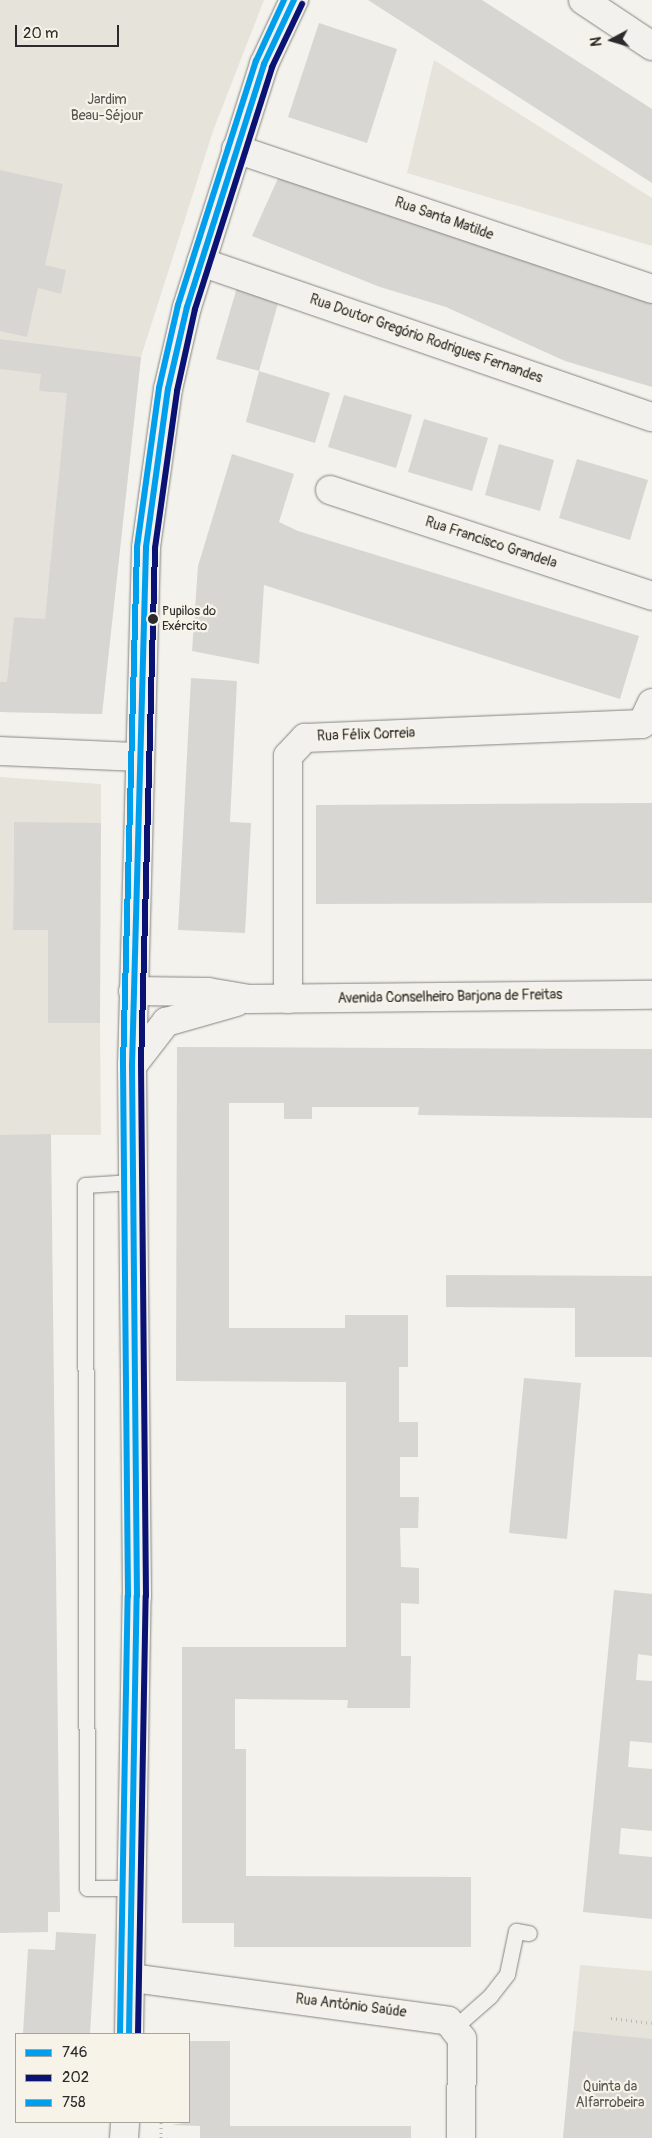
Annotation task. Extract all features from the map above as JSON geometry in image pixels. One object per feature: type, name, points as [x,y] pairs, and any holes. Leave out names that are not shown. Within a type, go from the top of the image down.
[{"type":"street","points":[[129,2033],[134,1888],[137,1399],[132,1182],[132,1066],[138,757],[147,538],[168,389],[200,262],[264,64],[294,0]]},
{"type":"street","points":[[597,4],[652,46]]},
{"type":"street","name":"Rua Santa Matilde","points":[[236,149],[652,289]]},
{"type":"street","name":"Rua Doutor Gregório Rodrigues Fernandes","points":[[200,262],[652,417]]},
{"type":"street","name":"Rua Francisco Grandela","points":[[330,490],[652,596]]},
{"type":"street","name":"Rua Félix Correia","points":[[288,999],[288,756],[305,738],[642,724],[652,703]]},
{"type":"street","points":[[0,751],[138,757]]},
{"type":"street","name":"Avenida Conselheiro Barjona de Freitas","points":[[133,991],[208,992],[249,999],[652,995]]},
{"type":"street","name":"Avenida Conselheiro Barjona de Freitas","points":[[132,1066],[166,1022],[249,999]]},
{"type":"street","name":"Rua António Saúde","points":[[132,1978],[437,2018],[455,2027]]},
{"type":"street","points":[[455,2027],[463,2053],[461,2138]]},
{"type":"street","points":[[124,2138],[125,2123]]},
{"type":"lane","points":[[132,1182],[85,1185],[87,1888],[134,1888]]},
{"type":"lane","points":[[455,2027],[490,1996],[507,1974],[516,1931],[529,1933]]},
{"type":"path","points":[[611,2018],[652,2023]]},
{"type":"path","points":[[160,2123],[161,2138]]},
{"type":"shaded area","points":[[0,339],[141,357],[102,714],[0,712]]},
{"type":"green space","name":"Jardim Beau-Séjour","points":[[0,0],[264,0],[213,131],[141,357],[0,339]]},
{"type":"green space","points":[[434,60],[652,198],[652,246],[407,173]]},
{"type":"green space","points":[[0,777],[101,784],[101,823],[14,823],[13,930],[48,930],[48,1023],[100,1023],[101,1135],[0,1135]]},
{"type":"green space","name":"Quinta da Alfarrobeira","points":[[580,1965],[652,1971],[652,2138],[563,2138]]},
{"type":"building","points":[[368,0],[482,0],[652,109],[652,183]]},
{"type":"building","points":[[319,23],[397,49],[367,143],[288,117]]},
{"type":"building","points":[[0,170],[63,184],[45,265],[66,270],[61,294],[38,288],[27,337],[0,331]]},
{"type":"building","points":[[279,176],[402,214],[469,242],[652,298],[652,387],[565,361],[446,307],[380,287],[252,236]]},
{"type":"building","points":[[238,284],[280,296],[259,371],[216,359]]},
{"type":"building","points":[[0,339],[141,357],[102,714],[0,712],[0,682],[7,682],[14,617],[45,619],[67,393],[39,391],[41,374],[0,369]]},
{"type":"building","points":[[259,371],[330,393],[315,443],[246,422]]},
{"type":"building","points":[[344,395],[412,415],[396,468],[328,447]]},
{"type":"building","points":[[424,419],[488,438],[472,491],[408,472]]},
{"type":"building","points":[[499,444],[554,460],[540,511],[485,495]]},
{"type":"building","points":[[232,454],[294,474],[279,522],[298,531],[639,636],[620,699],[264,585],[259,664],[192,651],[198,566]]},
{"type":"building","points":[[577,459],[648,480],[630,540],[559,518]]},
{"type":"building","points":[[191,678],[237,681],[230,822],[251,823],[245,933],[178,930]]},
{"type":"building","points":[[652,803],[652,903],[316,904],[316,805]]},
{"type":"building","points":[[14,822],[101,823],[100,1023],[48,1023],[48,930],[13,930]]},
{"type":"building","points":[[177,1047],[652,1049],[652,1118],[418,1115],[419,1107],[312,1107],[312,1119],[284,1119],[284,1103],[229,1103],[229,1328],[345,1328],[345,1315],[408,1315],[408,1367],[399,1367],[399,1422],[418,1422],[418,1457],[400,1457],[400,1497],[419,1497],[418,1528],[400,1528],[401,1567],[419,1568],[419,1604],[401,1603],[401,1656],[411,1656],[410,1708],[347,1708],[348,1700],[235,1699],[235,1749],[246,1749],[246,1876],[471,1877],[471,1947],[234,1947],[234,1923],[182,1923],[182,1647],[346,1647],[346,1382],[176,1381]]},
{"type":"building","points":[[51,1134],[60,1912],[48,1912],[48,1932],[0,1933],[0,1135]]},
{"type":"building","points":[[446,1275],[652,1276],[652,1357],[575,1357],[575,1308],[446,1307]]},
{"type":"building","points":[[524,1378],[581,1383],[567,1539],[509,1533]]},
{"type":"building","points":[[614,1590],[652,1594],[652,1656],[638,1654],[636,1680],[652,1681],[652,1743],[630,1741],[628,1767],[652,1769],[652,1831],[621,1828],[619,1854],[652,1857],[652,1919],[583,1912]]},
{"type":"building","points":[[56,1932],[96,1934],[90,2033],[23,2033],[28,1949],[55,1950]]},
{"type":"building","name":"Quinta da Alfarrobeira","points":[[573,2031],[652,2039],[652,2138],[563,2138]]},
{"type":"building","points":[[190,2041],[230,2041],[230,2126],[411,2126],[411,2138],[200,2138],[200,2126],[172,2125],[190,2123]]},
{"type":"transit line","name":"758","points":[[120,2033],[128,1596],[123,1066],[137,547],[159,388],[178,305],[256,61],[284,0]]},
{"type":"transit line","name":"746","points":[[129,2033],[137,1596],[132,1066],[146,547],[168,389],[187,307],[264,64],[294,0]]},
{"type":"transit line","name":"202","points":[[138,2033],[146,1596],[141,1066],[155,548],[177,391],[195,309],[272,67],[302,4]]},
{"type":"place","name":"Pupilos do Exército","points":[[153,619]]}]
